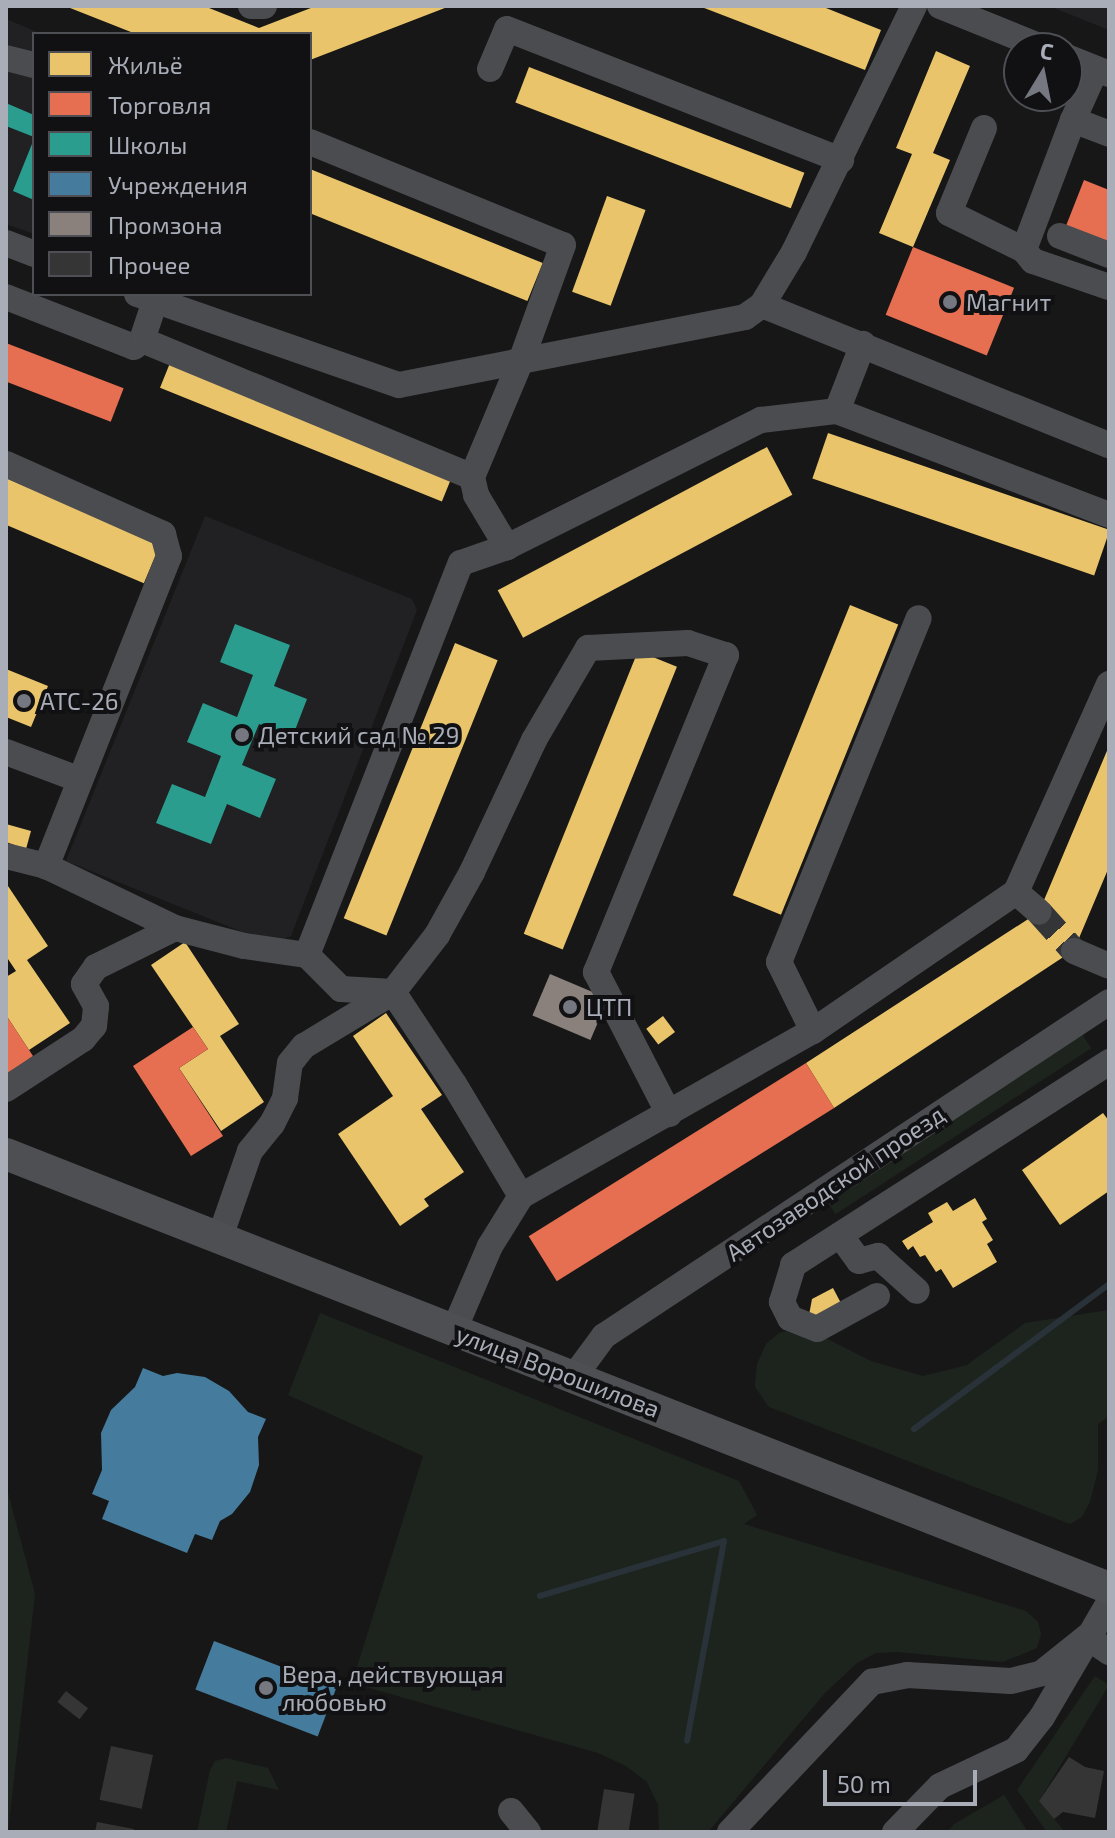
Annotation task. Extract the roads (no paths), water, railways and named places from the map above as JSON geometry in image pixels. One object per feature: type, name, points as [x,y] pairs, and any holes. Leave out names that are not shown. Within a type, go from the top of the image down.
[{"type":"main road","name":"улица Ворошилова","points":[[6,1154],[1109,1588]]},
{"type":"street","points":[[251,6],[264,6]]},
{"type":"street","points":[[6,297],[134,347],[142,340],[146,298],[399,385],[522,358],[745,317],[762,305],[794,252],[914,6]]},
{"type":"street","points":[[940,6],[1004,32]]},
{"type":"street","points":[[490,69],[507,29],[841,160]]},
{"type":"street","points":[[6,58],[32,64]]},
{"type":"street","points":[[1024,250],[1073,120],[1102,72],[1083,64]]},
{"type":"street","points":[[1073,120],[1109,134]]},
{"type":"street","points":[[984,128],[949,213],[1024,250],[1033,261],[1109,287]]},
{"type":"street","points":[[312,143],[563,245],[522,358],[472,477],[476,495],[507,547]]},
{"type":"street","points":[[1060,236],[1109,255]]},
{"type":"street","points":[[6,243],[32,253]]},
{"type":"street","points":[[762,305],[1109,445]]},
{"type":"street","points":[[142,340],[472,477]]},
{"type":"street","points":[[837,411],[863,344]]},
{"type":"street","points":[[307,955],[461,563],[507,547],[761,420],[837,411],[1109,515]]},
{"type":"street","points":[[6,464],[163,534],[169,556],[46,866]]},
{"type":"street","points":[[813,1031],[779,962],[919,618]]},
{"type":"street","points":[[219,1240],[250,1151],[272,1124],[285,1098],[290,1063],[304,1046],[393,992],[437,935],[472,872],[534,740],[588,648],[688,643],[726,655],[596,972],[669,1114]]},
{"type":"street","points":[[454,1330],[490,1246],[521,1196],[813,1031],[1016,892],[1109,684]]},
{"type":"street","points":[[6,752],[78,779]]},
{"type":"street","points":[[6,856],[46,866],[175,928],[244,946],[307,955],[341,989],[393,992]]},
{"type":"street","points":[[1016,892],[1039,912]]},
{"type":"street","points":[[6,1089],[83,1039],[94,1026],[96,1006],[84,984],[96,967],[175,928]]},
{"type":"street","points":[[1074,951],[1109,966]]},
{"type":"street","points":[[393,992],[454,1084],[521,1196]]},
{"type":"street","name":"Автозаводской проезд","points":[[573,1378],[604,1336],[1109,1002]]},
{"type":"street","points":[[877,1296],[817,1329],[790,1318],[782,1302],[793,1265],[1109,1062]]},
{"type":"street","points":[[809,1200],[836,1238],[859,1261],[878,1256],[917,1291]]},
{"type":"street","points":[[895,1832],[940,1786],[1016,1750],[1098,1645],[1109,1603]]},
{"type":"street","points":[[730,1832],[872,1682],[907,1675],[1011,1681],[1042,1673],[1098,1645]]},
{"type":"street","points":[[511,1811],[528,1832]]},
{"type":"waterway","points":[[914,1429],[1109,1284]]},
{"type":"waterway","points":[[540,1596],[724,1541],[687,1741]]},
{"type":"tunnel","points":[[1039,912],[1074,951]]},
{"type":"place","name":"Магнит","points":[[950,302]]},
{"type":"place","name":"АТС-26","points":[[24,701]]},
{"type":"place","name":"Детский сад № 29","points":[[242,735]]},
{"type":"place","name":"ЦТП","points":[[570,1007]]},
{"type":"place","name":"Вера, действующая любовью","points":[[266,1688]]}]
